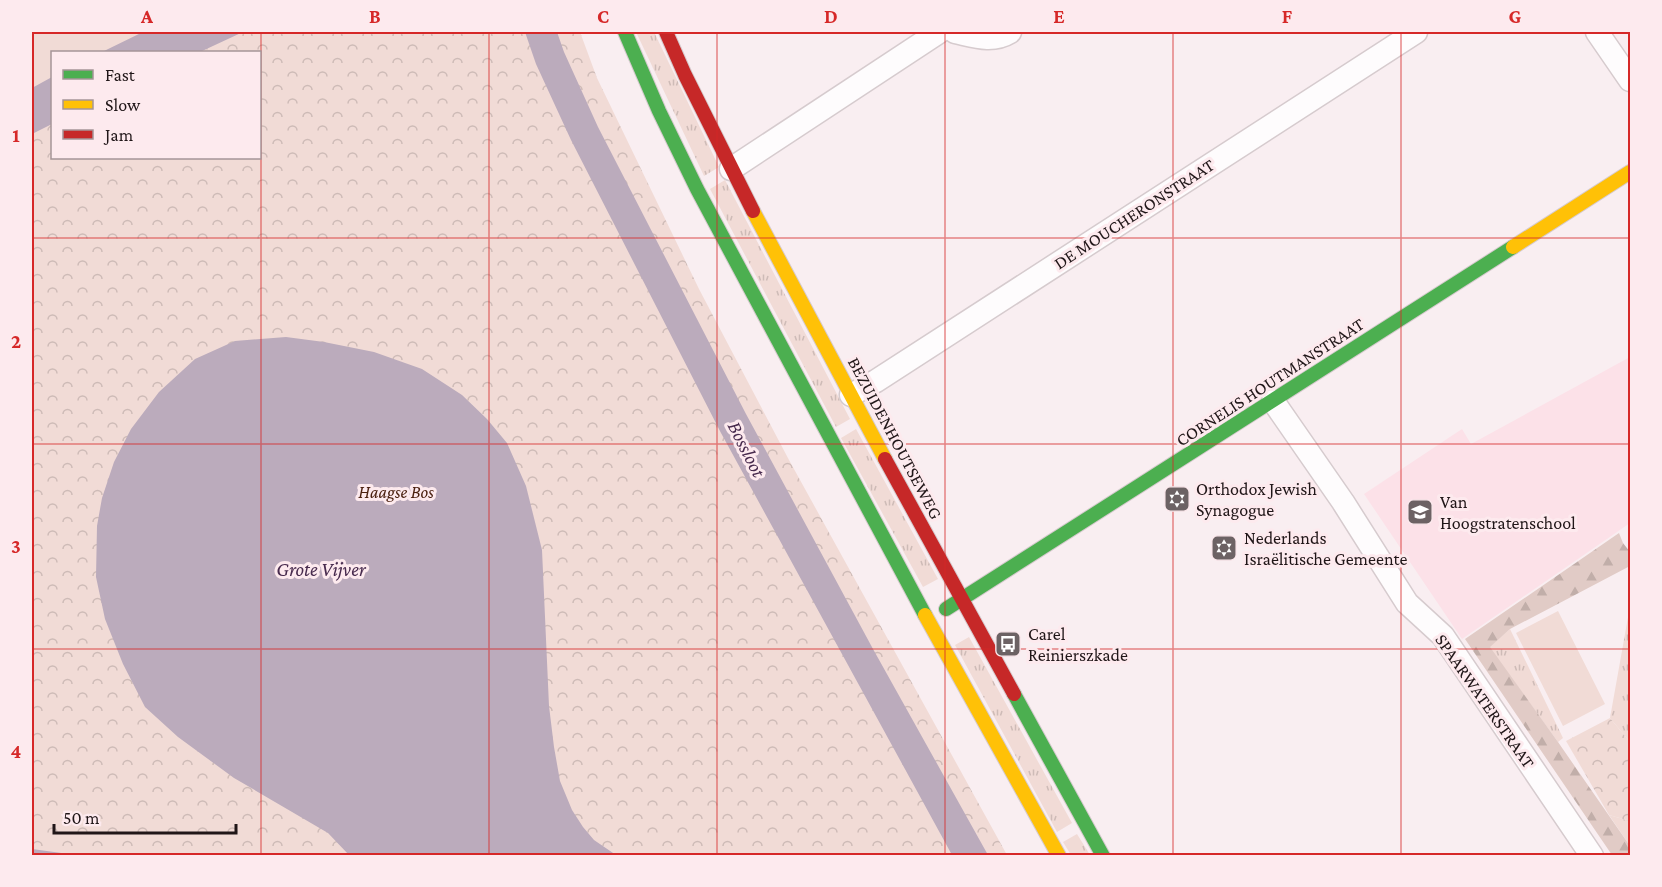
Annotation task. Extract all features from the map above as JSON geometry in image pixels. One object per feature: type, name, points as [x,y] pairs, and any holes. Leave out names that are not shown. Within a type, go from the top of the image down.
[{"type":"main road","points":[[626,32],[640,71],[696,188],[831,444],[1059,855]]},
{"type":"main road","name":"BEZUIDENHOUTSEWEG","points":[[666,32],[731,169],[851,395],[1103,855]]},
{"type":"main road","name":"CORNELIS HOUTMANSTRAAT","points":[[927,619],[1274,401],[1630,172]]},
{"type":"street","points":[[731,169],[939,32]]},
{"type":"street","points":[[955,32],[987,39],[1010,32]]},
{"type":"street","name":"DE MOUCHERONSTRAAT","points":[[851,395],[1416,32]]},
{"type":"street","points":[[1597,32],[1630,80]]},
{"type":"street","name":"SPAARWATERSTRAAT","points":[[1274,401],[1343,502],[1407,603],[1443,636],[1592,855]]},
{"type":"shaded area","points":[[1630,357],[1630,523],[1462,639],[1364,494],[1462,429],[1471,444]]},
{"type":"green space","points":[[32,32],[165,32],[124,51],[51,51],[51,88],[32,97]]},
{"type":"green space","name":"Haagse Bos","points":[[165,32],[580,32],[597,78],[699,289],[789,460],[1007,855],[32,855],[32,97],[51,88],[51,159],[261,159],[261,51],[124,51]]},
{"type":"green space","points":[[636,32],[654,32],[719,167],[704,176]]},
{"type":"green space","points":[[725,180],[850,419],[836,427],[710,189]]},
{"type":"green space","points":[[856,429],[938,579],[923,587],[841,438]]},
{"type":"green space","points":[[1619,533],[1630,552],[1630,566],[1510,629],[1490,647],[1630,846],[1630,856],[1612,855],[1465,639]]},
{"type":"green space","points":[[1630,606],[1630,742],[1610,718]]},
{"type":"green space","points":[[1558,611],[1605,704],[1563,726],[1516,633]]},
{"type":"green space","points":[[1510,629],[1563,738],[1558,742],[1489,647]]},
{"type":"green space","points":[[969,637],[1072,823],[1057,832],[955,645]]},
{"type":"green space","points":[[1610,718],[1630,742],[1630,821],[1609,815],[1566,741]]},
{"type":"green space","points":[[1609,815],[1630,821],[1630,846]]},
{"type":"green space","points":[[1077,834],[1090,855],[1071,855],[1063,842]]},
{"type":"water","points":[[143,32],[243,32],[202,51],[104,51]]},
{"type":"water","name":"Bossloot","points":[[525,32],[557,32],[598,127],[746,414],[988,855],[952,855],[721,433],[571,140],[536,64]]},
{"type":"water","points":[[51,78],[51,124],[32,134],[32,88]]},
{"type":"water","name":"Grote Vijver","points":[[286,337],[374,352],[422,369],[462,395],[487,419],[507,443],[526,486],[542,550],[549,706],[560,781],[572,810],[583,827],[594,840],[616,855],[349,855],[328,833],[234,778],[178,737],[145,707],[123,664],[105,619],[96,577],[97,526],[102,498],[114,462],[131,429],[159,392],[195,359],[235,341]]},
{"type":"water","points":[[32,849],[76,855],[32,855]]},
{"type":"traffic: fast","points":[[625,32],[659,111],[697,189],[925,615]]},
{"type":"traffic: fast","points":[[946,609],[1513,247]]},
{"type":"traffic: fast","points":[[1014,694],[1103,856]]},
{"type":"traffic: slow","points":[[1513,247],[1630,172]]},
{"type":"traffic: slow","points":[[753,211],[885,459]]},
{"type":"traffic: slow","points":[[925,615],[1059,856]]},
{"type":"traffic: jam","points":[[666,32],[753,211]]},
{"type":"traffic: jam","points":[[885,459],[1014,694]]},
{"type":"place","name":"Orthodox Jewish Synagogue","points":[[1177,499]]},
{"type":"place","name":"Van Hoogstratenschool","points":[[1420,512]]},
{"type":"place","name":"Nederlands Israëlitische Gemeente","points":[[1224,548]]},
{"type":"place","name":"Carel Reinierszkade","points":[[1008,644]]}]
